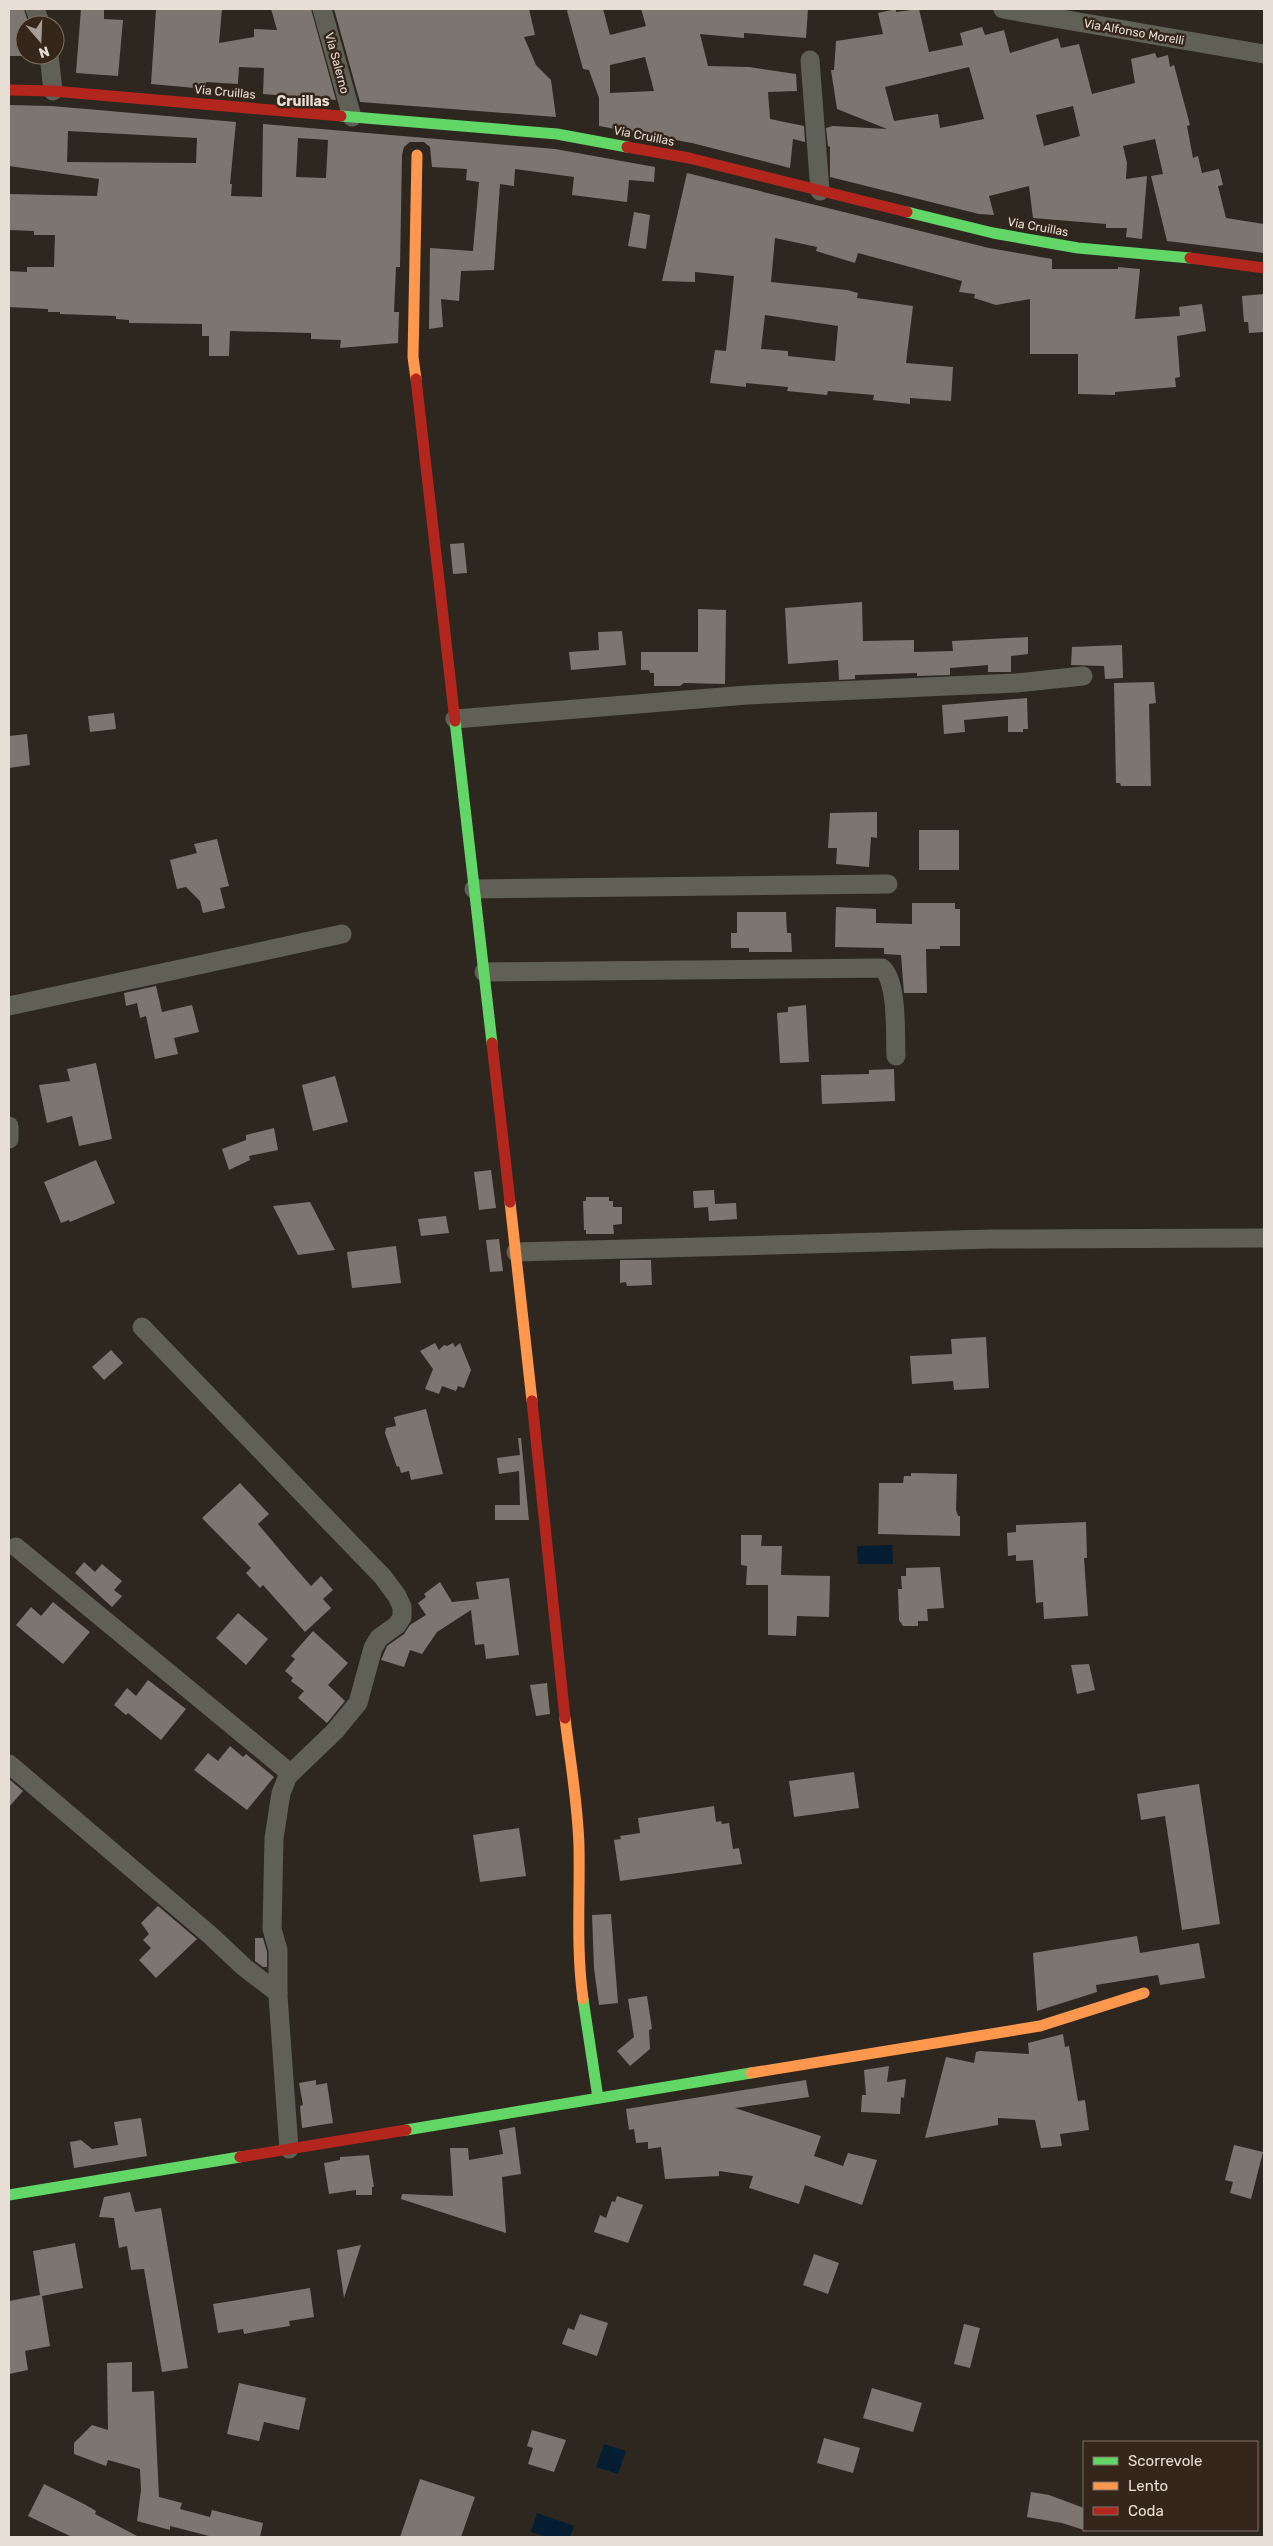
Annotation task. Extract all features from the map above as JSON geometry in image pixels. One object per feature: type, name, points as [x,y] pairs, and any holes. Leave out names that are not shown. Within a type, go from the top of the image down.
[{"type":"street","name":"Via Salerno","points":[[322,9],[352,117]]},
{"type":"street","name":"Via Alfonso Morelli","points":[[1003,9],[1264,54]]},
{"type":"street","points":[[810,60],[820,191]]},
{"type":"street","points":[[51,65],[53,91]]},
{"type":"street","name":"Via Cruillas","points":[[9,90],[53,91],[352,117],[417,125],[557,134],[689,158],[992,233],[1078,248],[1264,268]]},
{"type":"street","points":[[417,155],[413,357],[516,1252],[579,1846],[577,1924],[579,1970],[598,2098]]},
{"type":"street","points":[[455,720],[747,695],[1016,682],[1083,676]]},
{"type":"street","points":[[474,889],[888,884]]},
{"type":"street","points":[[9,1006],[342,934]]},
{"type":"street","points":[[484,972],[882,968],[888,973],[892,990],[896,1056]]},
{"type":"street","points":[[9,1126],[9,1138]]},
{"type":"street","points":[[516,1252],[992,1240],[1264,1238]]},
{"type":"street","points":[[142,1327],[384,1577],[398,1596],[402,1608],[402,1617],[397,1625],[380,1638],[373,1648],[358,1703],[334,1731],[290,1773],[281,1792],[274,1838],[272,1929],[278,1950],[278,1993],[289,2149]]},
{"type":"street","points":[[16,1547],[290,1773]]},
{"type":"street","points":[[9,1764],[210,1935],[244,1968],[278,1993]]},
{"type":"street","points":[[9,2195],[1040,2026],[1144,1993]]},
{"type":"water","points":[[892,1545],[893,1564],[858,1564],[857,1546]]},
{"type":"water","points":[[604,2444],[626,2451],[618,2474],[596,2467]]},
{"type":"water","points":[[537,2513],[574,2526],[570,2537],[547,2537],[531,2532]]},
{"type":"building","points":[[9,9],[24,9],[26,15],[15,15],[15,56],[9,56]]},
{"type":"building","points":[[81,9],[104,9],[104,19],[123,20],[118,76],[76,73]]},
{"type":"building","points":[[156,9],[222,9],[219,43],[254,37],[254,29],[277,30],[271,9],[311,9],[336,100],[263,94],[264,68],[239,67],[238,84],[206,82],[206,89],[151,84]]},
{"type":"building","points":[[334,9],[529,9],[535,35],[524,37],[536,65],[551,80],[556,117],[360,102]]},
{"type":"building","points":[[569,9],[603,9],[610,35],[646,26],[641,9],[808,9],[806,38],[744,33],[744,38],[700,34],[708,66],[749,67],[796,74],[797,91],[768,92],[770,119],[804,126],[805,142],[793,139],[790,168],[692,143],[599,126],[599,98],[589,70],[583,69],[567,11]],"holes":[[[645,57],[654,91],[610,93],[610,65]]]},
{"type":"building","points":[[896,9],[896,12],[919,9],[929,52],[963,45],[960,33],[982,27],[985,35],[1004,30],[1010,53],[1058,38],[1061,48],[1079,44],[1092,94],[1135,83],[1131,59],[1155,53],[1157,58],[1168,55],[1170,67],[1174,65],[1190,125],[1187,126],[1193,158],[1198,156],[1202,173],[1219,169],[1223,185],[1218,186],[1226,218],[1264,224],[1264,253],[1167,241],[1151,176],[1163,174],[1155,139],[1123,146],[1127,163],[1126,179],[1147,176],[1142,239],[1126,237],[1127,228],[1106,228],[1106,224],[1033,218],[1029,186],[989,196],[994,215],[979,214],[830,177],[830,147],[828,146],[826,128],[833,126],[887,129],[837,109],[831,70],[834,70],[836,41],[883,34],[878,13]],"holes":[[[969,67],[984,119],[940,128],[938,114],[894,121],[885,87]],[[1073,106],[1080,136],[1044,146],[1036,115]]]},
{"type":"building","points":[[9,105],[52,106],[236,122],[230,184],[232,184],[231,196],[262,197],[263,124],[555,149],[655,167],[654,182],[629,180],[627,202],[572,195],[574,177],[515,169],[514,186],[500,184],[494,270],[461,271],[459,301],[441,299],[443,327],[429,329],[430,248],[473,251],[479,182],[466,180],[467,169],[432,167],[430,147],[424,142],[410,142],[404,147],[402,155],[400,267],[396,267],[394,312],[399,312],[398,343],[340,348],[341,340],[311,339],[311,333],[230,331],[229,356],[209,356],[209,336],[202,336],[202,324],[129,323],[129,320],[116,319],[116,316],[60,314],[60,312],[48,312],[48,309],[9,307],[9,271],[27,272],[27,267],[54,267],[55,235],[34,235],[34,231],[9,230],[9,194],[97,196],[99,179],[9,166]],"holes":[[[68,131],[197,138],[196,163],[67,162]],[[298,138],[328,140],[326,178],[296,177]]]},
{"type":"building","points":[[687,173],[989,248],[1052,259],[1052,269],[1118,269],[1118,267],[1140,269],[1135,319],[1180,316],[1179,307],[1202,304],[1206,331],[1177,336],[1180,377],[1175,378],[1176,387],[1115,392],[1115,395],[1078,394],[1078,354],[1030,354],[1030,299],[996,305],[974,298],[975,294],[959,292],[962,281],[858,253],[855,263],[816,251],[817,247],[775,238],[771,282],[847,290],[858,293],[857,298],[913,306],[906,363],[953,367],[951,401],[910,398],[910,404],[873,400],[874,395],[828,391],[827,395],[787,391],[788,387],[746,383],[746,387],[710,383],[715,350],[726,351],[734,276],[695,272],[695,282],[662,281]],"holes":[[[765,315],[838,326],[835,361],[788,356],[788,351],[761,349]]]},
{"type":"building","points":[[634,212],[650,215],[646,249],[628,246]]},
{"type":"building","points":[[1264,294],[1264,332],[1249,333],[1248,322],[1244,322],[1242,296]]},
{"type":"building","points":[[464,543],[467,573],[453,574],[450,544]]},
{"type":"building","points":[[862,602],[863,641],[914,640],[914,652],[953,651],[952,641],[1028,637],[1028,654],[1011,656],[1011,672],[988,672],[988,665],[950,668],[950,675],[917,676],[917,673],[855,675],[855,679],[839,680],[838,660],[788,664],[785,608]]},
{"type":"building","points":[[698,609],[726,610],[725,684],[684,683],[680,686],[654,686],[654,673],[650,673],[649,670],[641,670],[641,652],[698,652]]},
{"type":"building","points":[[622,631],[626,665],[571,670],[569,652],[599,650],[598,632]]},
{"type":"building","points":[[1122,645],[1123,678],[1105,679],[1104,666],[1071,665],[1072,647]]},
{"type":"building","points":[[1154,682],[1156,703],[1149,704],[1151,786],[1121,786],[1120,783],[1116,783],[1114,683]]},
{"type":"building","points":[[1027,698],[1028,729],[1023,729],[1023,732],[1008,732],[1008,716],[964,720],[965,732],[944,734],[942,705]]},
{"type":"building","points":[[114,713],[116,729],[90,732],[88,716]]},
{"type":"building","points":[[27,734],[30,765],[9,768],[9,736]]},
{"type":"building","points":[[877,812],[877,838],[871,837],[869,867],[836,864],[837,848],[828,848],[830,813]]},
{"type":"building","points":[[919,830],[959,830],[959,870],[919,870]]},
{"type":"building","points":[[217,839],[229,886],[220,888],[225,908],[203,913],[200,901],[186,887],[177,889],[170,860],[197,853],[194,844]]},
{"type":"building","points":[[912,903],[955,903],[955,909],[960,909],[960,946],[940,946],[940,949],[926,949],[927,993],[904,993],[901,955],[884,954],[884,948],[835,947],[836,907],[876,909],[876,923],[912,924]]},
{"type":"building","points":[[737,912],[786,912],[787,933],[791,933],[792,952],[749,952],[749,948],[731,948],[731,933],[737,933]]},
{"type":"building","points":[[156,986],[162,1012],[192,1005],[199,1032],[174,1038],[178,1054],[155,1059],[146,1016],[140,1018],[137,1003],[126,1006],[124,993]]},
{"type":"building","points":[[806,1005],[809,1062],[780,1063],[777,1013],[788,1012],[788,1007]]},
{"type":"building","points":[[96,1063],[112,1139],[79,1146],[72,1116],[47,1123],[39,1085],[70,1081],[67,1069]]},
{"type":"building","points":[[894,1069],[895,1101],[822,1104],[821,1075],[869,1074],[869,1070]]},
{"type":"building","points":[[335,1076],[348,1122],[313,1131],[302,1085]]},
{"type":"building","points":[[274,1128],[278,1150],[249,1156],[250,1160],[229,1170],[222,1149],[246,1140],[246,1135]]},
{"type":"building","points":[[96,1160],[115,1203],[70,1222],[69,1220],[61,1223],[44,1182]]},
{"type":"building","points":[[491,1170],[496,1208],[479,1210],[474,1172]]},
{"type":"building","points":[[714,1190],[715,1204],[736,1203],[737,1219],[709,1221],[708,1207],[694,1208],[693,1191]]},
{"type":"building","points":[[586,1197],[609,1197],[609,1201],[613,1201],[613,1207],[622,1207],[622,1224],[613,1225],[614,1234],[586,1234],[586,1230],[584,1230],[583,1201],[586,1201]]},
{"type":"building","points":[[310,1202],[335,1250],[298,1255],[273,1206]]},
{"type":"building","points":[[446,1216],[449,1233],[421,1236],[418,1219]]},
{"type":"building","points":[[499,1239],[503,1271],[490,1272],[486,1240]]},
{"type":"building","points":[[396,1246],[401,1283],[352,1288],[347,1252]]},
{"type":"building","points":[[620,1260],[651,1260],[652,1285],[627,1286],[626,1282],[620,1283]]},
{"type":"building","points":[[986,1337],[989,1388],[954,1390],[953,1381],[912,1384],[910,1356],[952,1354],[951,1339]]},
{"type":"building","points":[[435,1343],[439,1350],[444,1345],[447,1346],[453,1343],[455,1347],[460,1343],[471,1370],[464,1388],[458,1386],[456,1391],[442,1386],[439,1394],[425,1389],[433,1369],[420,1351]]},
{"type":"building","points":[[111,1350],[123,1363],[104,1380],[92,1367]]},
{"type":"building","points":[[426,1409],[443,1474],[411,1480],[409,1471],[401,1473],[399,1466],[397,1467],[385,1433],[386,1428],[396,1426],[394,1417]]},
{"type":"building","points":[[518,1438],[521,1438],[529,1520],[495,1520],[495,1505],[520,1505],[519,1471],[499,1474],[497,1458],[520,1455]]},
{"type":"building","points":[[911,1473],[957,1474],[956,1510],[958,1516],[960,1516],[960,1536],[878,1534],[879,1483],[903,1483],[904,1476],[911,1476]]},
{"type":"building","points":[[240,1483],[269,1514],[258,1524],[290,1562],[311,1586],[321,1576],[333,1590],[323,1599],[331,1608],[305,1632],[263,1585],[260,1588],[246,1573],[251,1568],[202,1518]]},
{"type":"building","points":[[1086,1522],[1087,1558],[1084,1558],[1088,1616],[1044,1619],[1043,1602],[1036,1603],[1033,1560],[1016,1561],[1016,1555],[1008,1556],[1007,1533],[1016,1532],[1016,1525]]},
{"type":"building","points":[[741,1535],[762,1535],[761,1546],[782,1546],[781,1575],[830,1576],[829,1617],[797,1616],[796,1636],[768,1635],[768,1585],[746,1585],[747,1566],[741,1565]]},
{"type":"building","points":[[84,1562],[95,1572],[102,1564],[122,1581],[114,1590],[122,1596],[112,1607],[75,1573]]},
{"type":"building","points":[[940,1567],[944,1608],[927,1609],[928,1621],[918,1621],[918,1626],[903,1626],[899,1620],[898,1589],[902,1589],[901,1576],[906,1576],[906,1568]]},
{"type":"building","points":[[509,1578],[519,1655],[486,1659],[484,1644],[475,1645],[471,1610],[437,1632],[422,1654],[410,1650],[404,1667],[381,1660],[387,1646],[404,1634],[410,1625],[426,1615],[418,1603],[426,1597],[424,1594],[440,1582],[452,1602],[479,1599],[476,1582]]},
{"type":"building","points":[[53,1602],[90,1632],[63,1664],[16,1625],[31,1607],[41,1616]]},
{"type":"building","points":[[238,1613],[268,1639],[246,1665],[216,1638]]},
{"type":"building","points":[[313,1631],[348,1663],[328,1685],[345,1701],[327,1723],[298,1698],[304,1691],[291,1681],[293,1678],[285,1671],[295,1659],[291,1656]]},
{"type":"building","points":[[1089,1664],[1095,1690],[1077,1694],[1071,1665]]},
{"type":"building","points":[[148,1680],[186,1709],[161,1740],[128,1713],[126,1715],[114,1705],[127,1688],[136,1696]]},
{"type":"building","points":[[547,1683],[550,1714],[536,1716],[530,1685]]},
{"type":"building","points":[[230,1746],[243,1757],[246,1754],[274,1777],[247,1810],[194,1770],[208,1753],[218,1761]]},
{"type":"building","points":[[854,1772],[859,1808],[794,1817],[789,1781]]},
{"type":"building","points":[[9,1779],[23,1791],[9,1807]]},
{"type":"building","points":[[1199,1784],[1220,1924],[1182,1930],[1165,1816],[1141,1820],[1137,1794]]},
{"type":"building","points":[[714,1806],[716,1822],[721,1821],[722,1824],[729,1823],[733,1849],[739,1848],[742,1864],[620,1881],[614,1840],[621,1839],[620,1836],[640,1833],[638,1818]]},
{"type":"building","points":[[519,1828],[526,1876],[480,1882],[473,1835]]},
{"type":"building","points":[[158,1906],[197,1939],[156,1978],[139,1960],[151,1948],[143,1940],[149,1934],[141,1923]]},
{"type":"building","points":[[611,1914],[618,2003],[599,2005],[594,1968],[592,1915]]},
{"type":"building","points":[[1137,1936],[1140,1953],[1199,1943],[1205,1978],[1160,1985],[1158,1975],[1096,1985],[1097,1992],[1037,2011],[1033,1953]]},
{"type":"building","points":[[255,1938],[263,1938],[267,1952],[267,1967],[263,1967],[255,1961]]},
{"type":"building","points":[[647,1996],[652,2029],[649,2030],[650,2049],[630,2066],[617,2051],[634,2037],[628,1999]]},
{"type":"building","points":[[1063,2034],[1065,2047],[1069,2046],[1078,2101],[1085,2100],[1089,2130],[1060,2134],[1062,2146],[1041,2148],[1035,2120],[998,2118],[998,2125],[925,2138],[946,2057],[974,2063],[976,2052],[980,2051],[1029,2054],[1028,2043]]},
{"type":"building","points":[[889,2066],[887,2082],[906,2079],[904,2098],[901,2097],[900,2114],[861,2112],[862,2095],[866,2095],[864,2070]]},
{"type":"building","points":[[316,2080],[316,2085],[327,2083],[333,2123],[302,2128],[300,2106],[303,2105],[299,2083]]},
{"type":"building","points":[[806,2080],[809,2097],[735,2108],[821,2136],[814,2156],[843,2166],[848,2153],[877,2160],[862,2205],[805,2185],[799,2204],[749,2188],[753,2176],[719,2171],[719,2176],[665,2179],[661,2147],[648,2149],[648,2142],[636,2143],[634,2129],[629,2130],[626,2109]]},
{"type":"building","points":[[141,2118],[147,2156],[74,2168],[70,2142],[81,2140],[92,2149],[118,2145],[114,2122]]},
{"type":"building","points":[[515,2127],[521,2174],[502,2177],[506,2233],[401,2199],[402,2194],[453,2196],[450,2148],[468,2148],[469,2160],[503,2154],[499,2130]]},
{"type":"building","points":[[1234,2145],[1263,2152],[1251,2199],[1230,2193],[1233,2182],[1225,2180]]},
{"type":"building","points":[[369,2155],[374,2187],[372,2187],[372,2195],[356,2195],[356,2190],[329,2194],[324,2163],[340,2160],[340,2157]]},
{"type":"building","points":[[130,2192],[135,2212],[161,2208],[188,2368],[162,2372],[144,2269],[131,2270],[127,2246],[119,2248],[114,2218],[99,2217],[104,2197]]},
{"type":"building","points":[[617,2196],[643,2205],[628,2243],[594,2232],[600,2215],[606,2218],[612,2201],[615,2202]]},
{"type":"building","points":[[75,2243],[83,2288],[42,2296],[50,2346],[25,2351],[28,2370],[9,2374],[9,2301],[40,2295],[33,2251]]},
{"type":"building","points":[[361,2245],[344,2298],[337,2250]]},
{"type":"building","points":[[814,2254],[839,2263],[828,2294],[803,2285]]},
{"type":"building","points":[[310,2288],[314,2317],[289,2321],[290,2326],[244,2334],[243,2329],[218,2333],[213,2304]]},
{"type":"building","points":[[580,2314],[608,2323],[597,2356],[562,2344],[568,2328],[574,2330]]},
{"type":"building","points":[[964,2324],[980,2328],[970,2368],[954,2364]]},
{"type":"building","points":[[132,2362],[132,2392],[154,2391],[159,2497],[182,2503],[180,2509],[210,2517],[212,2510],[263,2523],[260,2537],[213,2537],[170,2526],[170,2530],[137,2521],[141,2490],[140,2469],[108,2460],[106,2466],[74,2454],[74,2443],[92,2425],[108,2430],[107,2363]]},
{"type":"building","points":[[239,2383],[306,2398],[299,2430],[264,2422],[259,2441],[227,2434]]},
{"type":"building","points":[[872,2388],[922,2403],[913,2432],[863,2418]]},
{"type":"building","points":[[532,2430],[566,2440],[554,2472],[528,2464],[533,2448],[527,2446]]},
{"type":"building","points":[[824,2438],[860,2448],[853,2473],[817,2463]]},
{"type":"building","points":[[420,2479],[475,2497],[461,2537],[400,2537]]},
{"type":"building","points":[[44,2484],[84,2504],[96,2511],[95,2514],[139,2537],[72,2537],[28,2516]]},
{"type":"building","points":[[1031,2492],[1049,2495],[1083,2508],[1083,2530],[1062,2523],[1027,2517]]},
{"type":"traffic: fast","points":[[341,116],[557,134],[627,147]]},
{"type":"traffic: fast","points":[[907,212],[993,233],[1078,248],[1190,258]]},
{"type":"traffic: fast","points":[[455,721],[492,1043]]},
{"type":"traffic: fast","points":[[583,1999],[598,2098]]},
{"type":"traffic: fast","points":[[406,2130],[751,2073]]},
{"type":"traffic: fast","points":[[9,2195],[240,2157]]},
{"type":"traffic: slow","points":[[416,379],[413,357],[417,155]]},
{"type":"traffic: slow","points":[[510,1202],[532,1401]]},
{"type":"traffic: slow","points":[[565,1718],[578,1831],[579,1942],[583,1999]]},
{"type":"traffic: slow","points":[[751,2073],[1040,2026],[1144,1993]]},
{"type":"traffic: jam","points":[[9,90],[53,91],[341,116]]},
{"type":"traffic: jam","points":[[627,147],[689,158],[907,212]]},
{"type":"traffic: jam","points":[[1190,258],[1264,268]]},
{"type":"traffic: jam","points":[[416,379],[455,721]]},
{"type":"traffic: jam","points":[[492,1043],[510,1202]]},
{"type":"traffic: jam","points":[[532,1401],[565,1718]]},
{"type":"traffic: jam","points":[[240,2157],[406,2130]]},
{"type":"district","name":"Cruillas","points":[[303,101]]}]
